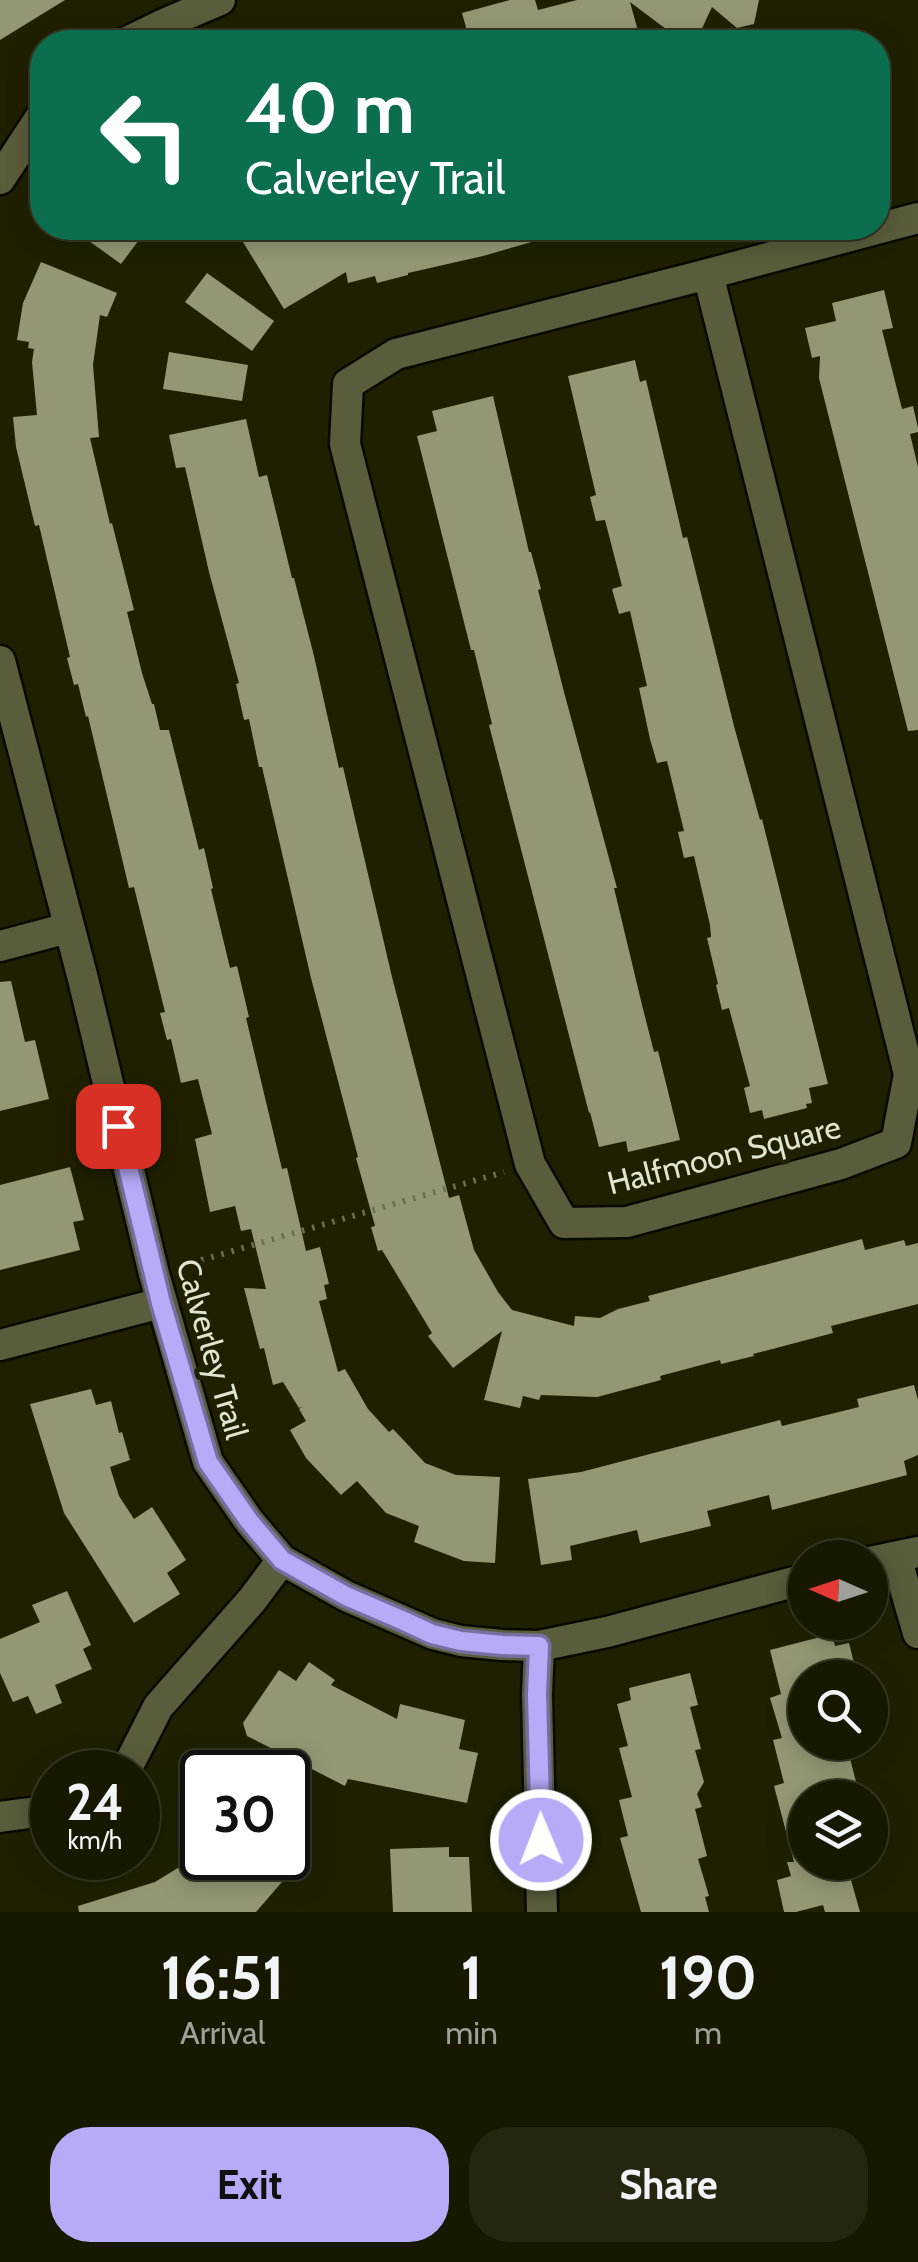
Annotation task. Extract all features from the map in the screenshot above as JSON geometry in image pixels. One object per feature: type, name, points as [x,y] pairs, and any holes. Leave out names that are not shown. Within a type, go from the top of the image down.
[{"type":"street","points":[[152,30],[220,0]]},
{"type":"street","points":[[0,179],[30,133]]},
{"type":"street","name":"Halfmoon Square","points":[[890,225],[918,218]]},
{"type":"street","name":"Halfmoon Square","points":[[708,274],[909,1074],[896,1143],[841,1164],[627,1222],[564,1223],[530,1164],[345,444],[348,384],[396,354],[836,240]]},
{"type":"street","name":"Calverley Trail","points":[[0,661],[158,1288],[208,1462],[282,1560],[346,1596],[432,1634],[502,1645],[539,1646],[606,1632],[788,1584]]},
{"type":"street","points":[[0,946],[68,928]]},
{"type":"street","points":[[0,1345],[158,1288]]},
{"type":"street","points":[[895,1557],[918,1633]]},
{"type":"street","points":[[136,1750],[158,1707],[282,1560]]},
{"type":"street","points":[[539,1646],[542,1912]]},
{"type":"street","points":[[0,1817],[30,1813]]},
{"type":"path","points":[[158,1288],[530,1164]]},
{"type":"building","points":[[0,0],[65,0],[0,40]]},
{"type":"building","points":[[510,0],[535,0],[538,10],[577,0],[759,0],[754,24],[737,28],[712,7],[701,30],[667,30],[630,2],[638,30],[467,30],[462,13]]},
{"type":"building","points":[[88,240],[139,240],[121,264]]},
{"type":"building","points":[[539,240],[377,283],[375,276],[348,283],[346,272],[284,309],[243,242]]},
{"type":"building","points":[[41,262],[117,293],[107,317],[100,315],[93,365],[99,437],[90,438],[134,610],[127,612],[142,673],[160,730],[169,730],[199,850],[204,848],[230,968],[237,966],[282,1169],[287,1168],[306,1251],[320,1247],[329,1284],[324,1285],[327,1299],[319,1301],[338,1372],[345,1369],[368,1409],[425,1463],[456,1475],[500,1477],[495,1563],[464,1561],[414,1542],[419,1526],[386,1513],[357,1481],[341,1495],[306,1458],[290,1430],[306,1421],[299,1409],[303,1406],[299,1408],[283,1382],[273,1385],[244,1288],[266,1289],[251,1229],[241,1231],[235,1206],[210,1212],[195,1139],[212,1134],[198,1079],[181,1083],[171,1039],[167,1040],[160,1013],[165,1012],[134,887],[129,888],[88,716],[78,684],[74,685],[39,525],[35,526],[16,447],[13,417],[37,415],[34,349],[28,348],[29,342],[17,340],[23,303]]},
{"type":"building","points":[[207,273],[274,321],[252,351],[185,302]]},
{"type":"building","points":[[884,290],[893,328],[882,330],[902,409],[913,406],[918,428],[918,432],[910,434],[918,467],[918,730],[908,731],[819,378],[820,356],[812,358],[805,328],[836,321],[832,303]]},
{"type":"building","points":[[169,352],[248,365],[242,401],[163,389]]},
{"type":"building","points":[[635,360],[640,382],[646,380],[683,538],[687,537],[734,726],[762,819],[828,1084],[809,1088],[812,1103],[806,1104],[807,1108],[764,1119],[762,1110],[750,1113],[744,1088],[750,1086],[729,1008],[722,1010],[716,985],[707,938],[711,937],[710,925],[694,856],[684,858],[678,832],[684,831],[667,761],[657,763],[650,739],[639,688],[647,686],[630,611],[619,614],[612,589],[622,586],[605,520],[596,521],[590,497],[596,495],[568,376]]},
{"type":"building","points":[[493,396],[541,589],[538,590],[617,888],[642,1005],[680,1140],[628,1152],[626,1141],[599,1147],[417,436],[437,431],[432,411]]},
{"type":"building","points":[[246,419],[259,477],[267,475],[294,578],[449,1198],[459,1195],[474,1250],[498,1292],[512,1310],[574,1326],[575,1316],[600,1318],[650,1301],[648,1296],[862,1239],[865,1250],[904,1240],[906,1246],[918,1243],[918,1304],[831,1326],[833,1333],[754,1356],[721,1364],[720,1360],[597,1397],[541,1395],[539,1400],[523,1396],[520,1408],[484,1400],[502,1331],[453,1368],[428,1336],[432,1333],[382,1250],[378,1251],[371,1227],[375,1226],[262,767],[249,719],[244,720],[236,684],[239,683],[185,467],[176,468],[169,435]]},
{"type":"building","points":[[11,981],[25,1042],[35,1040],[49,1099],[0,1111],[0,982]]},
{"type":"building","points":[[70,1167],[84,1220],[73,1222],[80,1250],[0,1270],[0,1185]]},
{"type":"building","points":[[914,1385],[918,1400],[918,1455],[904,1461],[907,1475],[772,1510],[769,1495],[707,1511],[711,1526],[640,1543],[637,1530],[570,1546],[572,1560],[541,1565],[528,1479],[581,1472],[780,1420],[782,1426],[859,1407],[857,1399]]},
{"type":"building","points":[[91,1389],[96,1405],[111,1401],[130,1460],[110,1467],[119,1496],[134,1519],[152,1507],[186,1560],[167,1573],[180,1594],[134,1623],[64,1513],[30,1404]]},
{"type":"building","points":[[67,1591],[91,1645],[83,1649],[92,1669],[55,1685],[62,1703],[36,1714],[28,1696],[13,1702],[0,1673],[0,1639],[40,1622],[32,1605]]},
{"type":"building","points":[[809,1640],[834,1640],[835,1646],[849,1643],[853,1660],[788,1660],[788,1760],[850,1760],[856,1780],[788,1780],[788,1839],[774,1786],[784,1783],[773,1740],[782,1738],[770,1698],[781,1694],[770,1650]]},
{"type":"building","points":[[309,1662],[335,1680],[331,1685],[397,1719],[400,1704],[465,1720],[459,1749],[478,1753],[467,1803],[348,1779],[345,1786],[310,1768],[310,1750],[274,1750],[247,1736],[243,1723],[279,1670],[296,1681]]},
{"type":"building","points":[[690,1673],[698,1705],[690,1707],[701,1749],[695,1750],[704,1782],[697,1794],[702,1807],[695,1809],[707,1856],[698,1859],[709,1896],[705,1897],[709,1912],[641,1912],[620,1838],[628,1836],[619,1800],[632,1797],[619,1748],[628,1746],[617,1704],[631,1700],[629,1688]]},
{"type":"building","points":[[449,1847],[449,1857],[469,1857],[472,1912],[393,1912],[390,1849]]},
{"type":"building","points":[[180,1867],[180,1880],[284,1880],[256,1912],[79,1912],[78,1906],[160,1879]]},
{"type":"building","points":[[788,1877],[788,1880],[851,1880],[860,1912],[825,1912],[823,1905],[784,1912],[777,1880]]},
{"type":"route","points":[[118,1126],[161,1303],[208,1462],[249,1521],[282,1560],[346,1596],[432,1634],[461,1641],[539,1646],[541,1840]]}]
